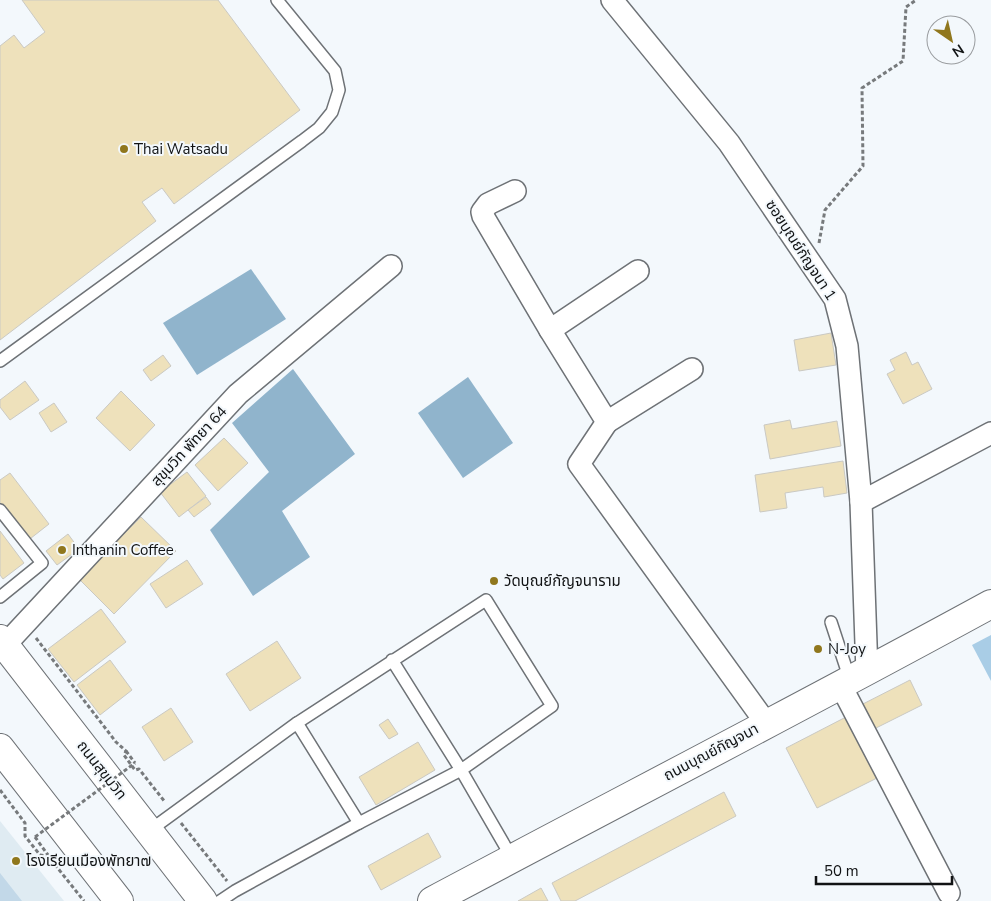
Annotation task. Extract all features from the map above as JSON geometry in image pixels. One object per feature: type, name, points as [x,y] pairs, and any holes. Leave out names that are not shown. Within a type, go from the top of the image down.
[{"type":"main road","name":"ถนนบุณย์กัญจนา","points":[[432,901],[991,604]]},
{"type":"main road","name":"ถนนสุขุมวิท","points":[[2,642],[203,901]]},
{"type":"main road","points":[[0,748],[119,901]]},
{"type":"street","name":"ซอยบุณย์กัญจนา 1","points":[[612,0],[728,143],[835,300],[847,346],[861,502],[853,679]]},
{"type":"street","points":[[515,191],[488,204],[482,212],[483,216],[607,422]]},
{"type":"street","name":"สุขุมวิท พัทยา 64","points":[[2,642],[25,624],[238,394],[391,266]]},
{"type":"street","points":[[550,330],[638,272]]},
{"type":"street","points":[[692,369],[607,422],[578,464],[613,509],[766,723]]},
{"type":"street","points":[[861,502],[991,433]]},
{"type":"street","points":[[853,679],[949,893]]},
{"type":"lane","points":[[0,361],[302,141],[319,128],[332,112],[339,90],[335,72],[277,0]]},
{"type":"lane","points":[[0,510],[42,563],[2,591]]},
{"type":"lane","points":[[149,831],[297,723],[486,600],[552,706],[461,770],[359,823],[220,901]]},
{"type":"lane","points":[[831,622],[853,679]]},
{"type":"lane","points":[[392,660],[461,770],[512,858]]},
{"type":"lane","points":[[297,723],[359,823]]},
{"type":"path","points":[[821,278],[819,247],[825,210],[863,166],[862,88],[903,61],[906,7],[916,0]]},
{"type":"path","points":[[25,624],[116,742],[135,763],[34,838],[84,901]]},
{"type":"path","points":[[126,751],[124,755],[135,770],[140,769],[235,891]]},
{"type":"path","points":[[0,790],[25,823],[25,836],[40,855],[48,856]]},
{"type":"shaded area","points":[[251,269],[286,319],[197,375],[163,323]]},
{"type":"shaded area","points":[[293,369],[355,454],[282,511],[310,557],[253,596],[210,530],[269,472],[232,423]]},
{"type":"shaded area","points":[[468,377],[513,443],[463,478],[418,413]]},
{"type":"shaded area","points":[[991,635],[991,681],[972,645]]},
{"type":"shaded area","name":"โรงเรียนเมืองพัทยา๗","points":[[0,821],[64,901],[0,901]]},
{"type":"shaded area","points":[[0,873],[22,901],[0,901]]},
{"type":"building","name":"Thai Watsadu","points":[[22,0],[218,0],[300,110],[174,204],[162,188],[142,202],[156,221],[0,340],[0,46],[14,35],[24,48],[45,32]]},
{"type":"building","points":[[831,333],[836,365],[799,371],[794,340]]},
{"type":"building","points":[[906,352],[912,365],[918,362],[932,389],[903,404],[887,374],[895,370],[890,360]]},
{"type":"building","points":[[163,355],[171,366],[151,381],[143,370]]},
{"type":"building","points":[[25,381],[39,400],[10,420],[0,407],[0,400]]},
{"type":"building","points":[[121,391],[155,425],[130,451],[96,418]]},
{"type":"building","points":[[54,403],[67,422],[51,432],[39,413]]},
{"type":"building","points":[[790,420],[792,429],[837,421],[841,446],[770,459],[764,425]]},
{"type":"building","points":[[224,438],[248,463],[218,491],[195,465]]},
{"type":"building","points":[[843,461],[847,493],[824,497],[823,487],[785,493],[787,508],[760,512],[755,475]]},
{"type":"building","points":[[187,472],[206,496],[179,517],[160,492]]},
{"type":"building","points":[[10,473],[49,524],[26,542],[0,508],[0,480]]},
{"type":"building","points":[[206,497],[211,504],[194,517],[188,510]]},
{"type":"building","points":[[141,517],[176,551],[114,614],[79,579]]},
{"type":"building","points":[[0,531],[24,563],[3,579],[0,575]]},
{"type":"building","name":"Inthanin Coffee","points":[[68,534],[79,549],[57,565],[46,551]]},
{"type":"building","points":[[187,560],[203,584],[166,608],[150,584]]},
{"type":"building","points":[[101,609],[126,642],[74,682],[48,649]]},
{"type":"building","points":[[277,641],[301,678],[250,711],[226,674]]},
{"type":"building","points":[[110,660],[132,690],[100,715],[77,685]]},
{"type":"building","points":[[910,680],[922,705],[870,731],[857,707]]},
{"type":"building","points":[[171,708],[193,742],[164,761],[142,727]]},
{"type":"building","points":[[846,717],[877,778],[817,808],[786,748]]},
{"type":"building","points":[[388,719],[398,734],[389,739],[379,725]]},
{"type":"building","points":[[418,742],[435,770],[376,805],[359,777]]},
{"type":"building","points":[[724,792],[736,816],[575,901],[561,901],[552,883]]},
{"type":"building","points":[[428,833],[441,857],[381,890],[368,866]]},
{"type":"building","points":[[541,888],[548,901],[518,901]]},
{"type":"place","name":"Thai Watsadu","points":[[124,149]]},
{"type":"place","name":"Inthanin Coffee","points":[[62,550]]},
{"type":"place","name":"วัดบุณย์กัญจนาราม","points":[[494,581]]},
{"type":"place","name":"N-Joy","points":[[818,649]]},
{"type":"place","name":"โรงเรียนเมืองพัทยา๗","points":[[16,861]]}]
